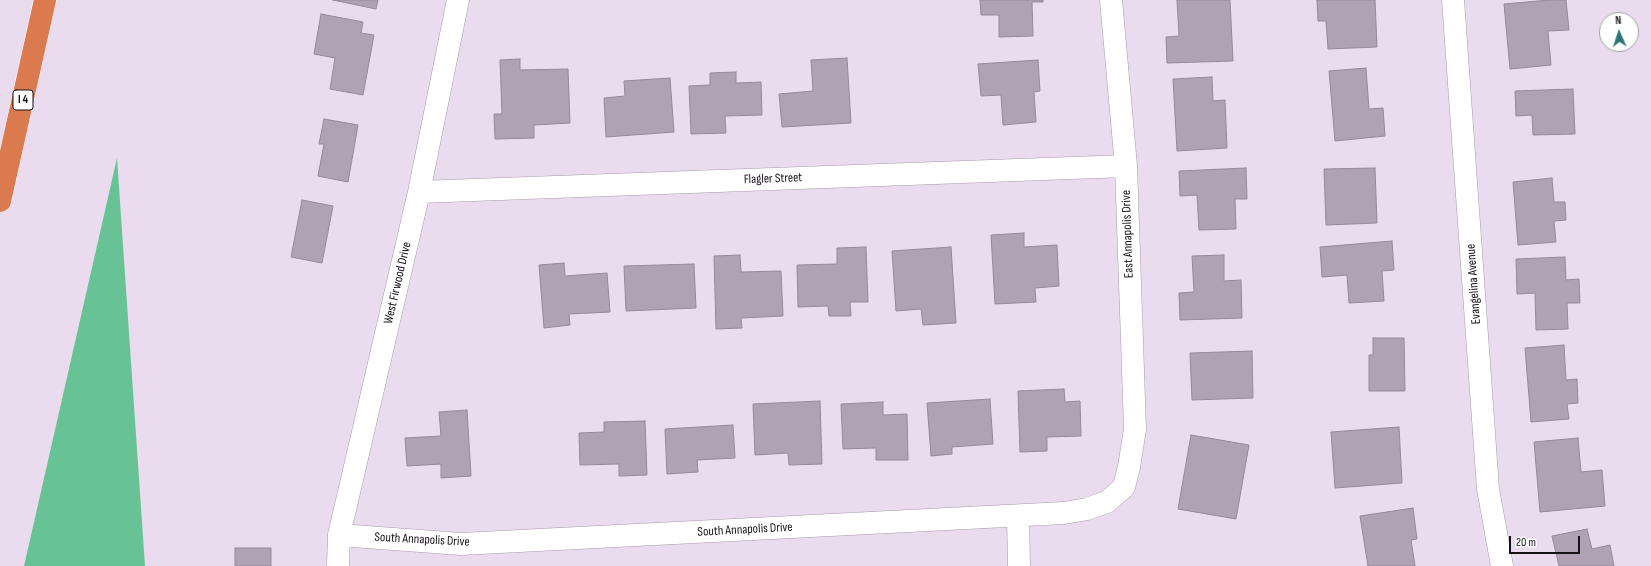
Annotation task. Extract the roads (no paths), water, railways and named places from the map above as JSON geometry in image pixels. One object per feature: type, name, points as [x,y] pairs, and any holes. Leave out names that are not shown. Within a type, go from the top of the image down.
[{"type":"highway","name":"I 4","points":[[0,201],[45,0]]},
{"type":"street","name":"West Firwood Drive","points":[[338,566],[339,535],[419,192],[458,0]]},
{"type":"street","name":"East Annapolis Drive","points":[[1111,0],[1126,166],[1135,430],[1129,467]]},
{"type":"street","name":"Evangelina Avenue","points":[[1453,0],[1488,489],[1502,566]]},
{"type":"street","name":"Flagler Street","points":[[419,192],[1126,166]]},
{"type":"street","name":"South Annapolis Drive","points":[[339,535],[462,544],[1064,514],[1087,510],[1107,502],[1124,487],[1129,467]]},
{"type":"street","points":[[1018,516],[1019,566]]}]
